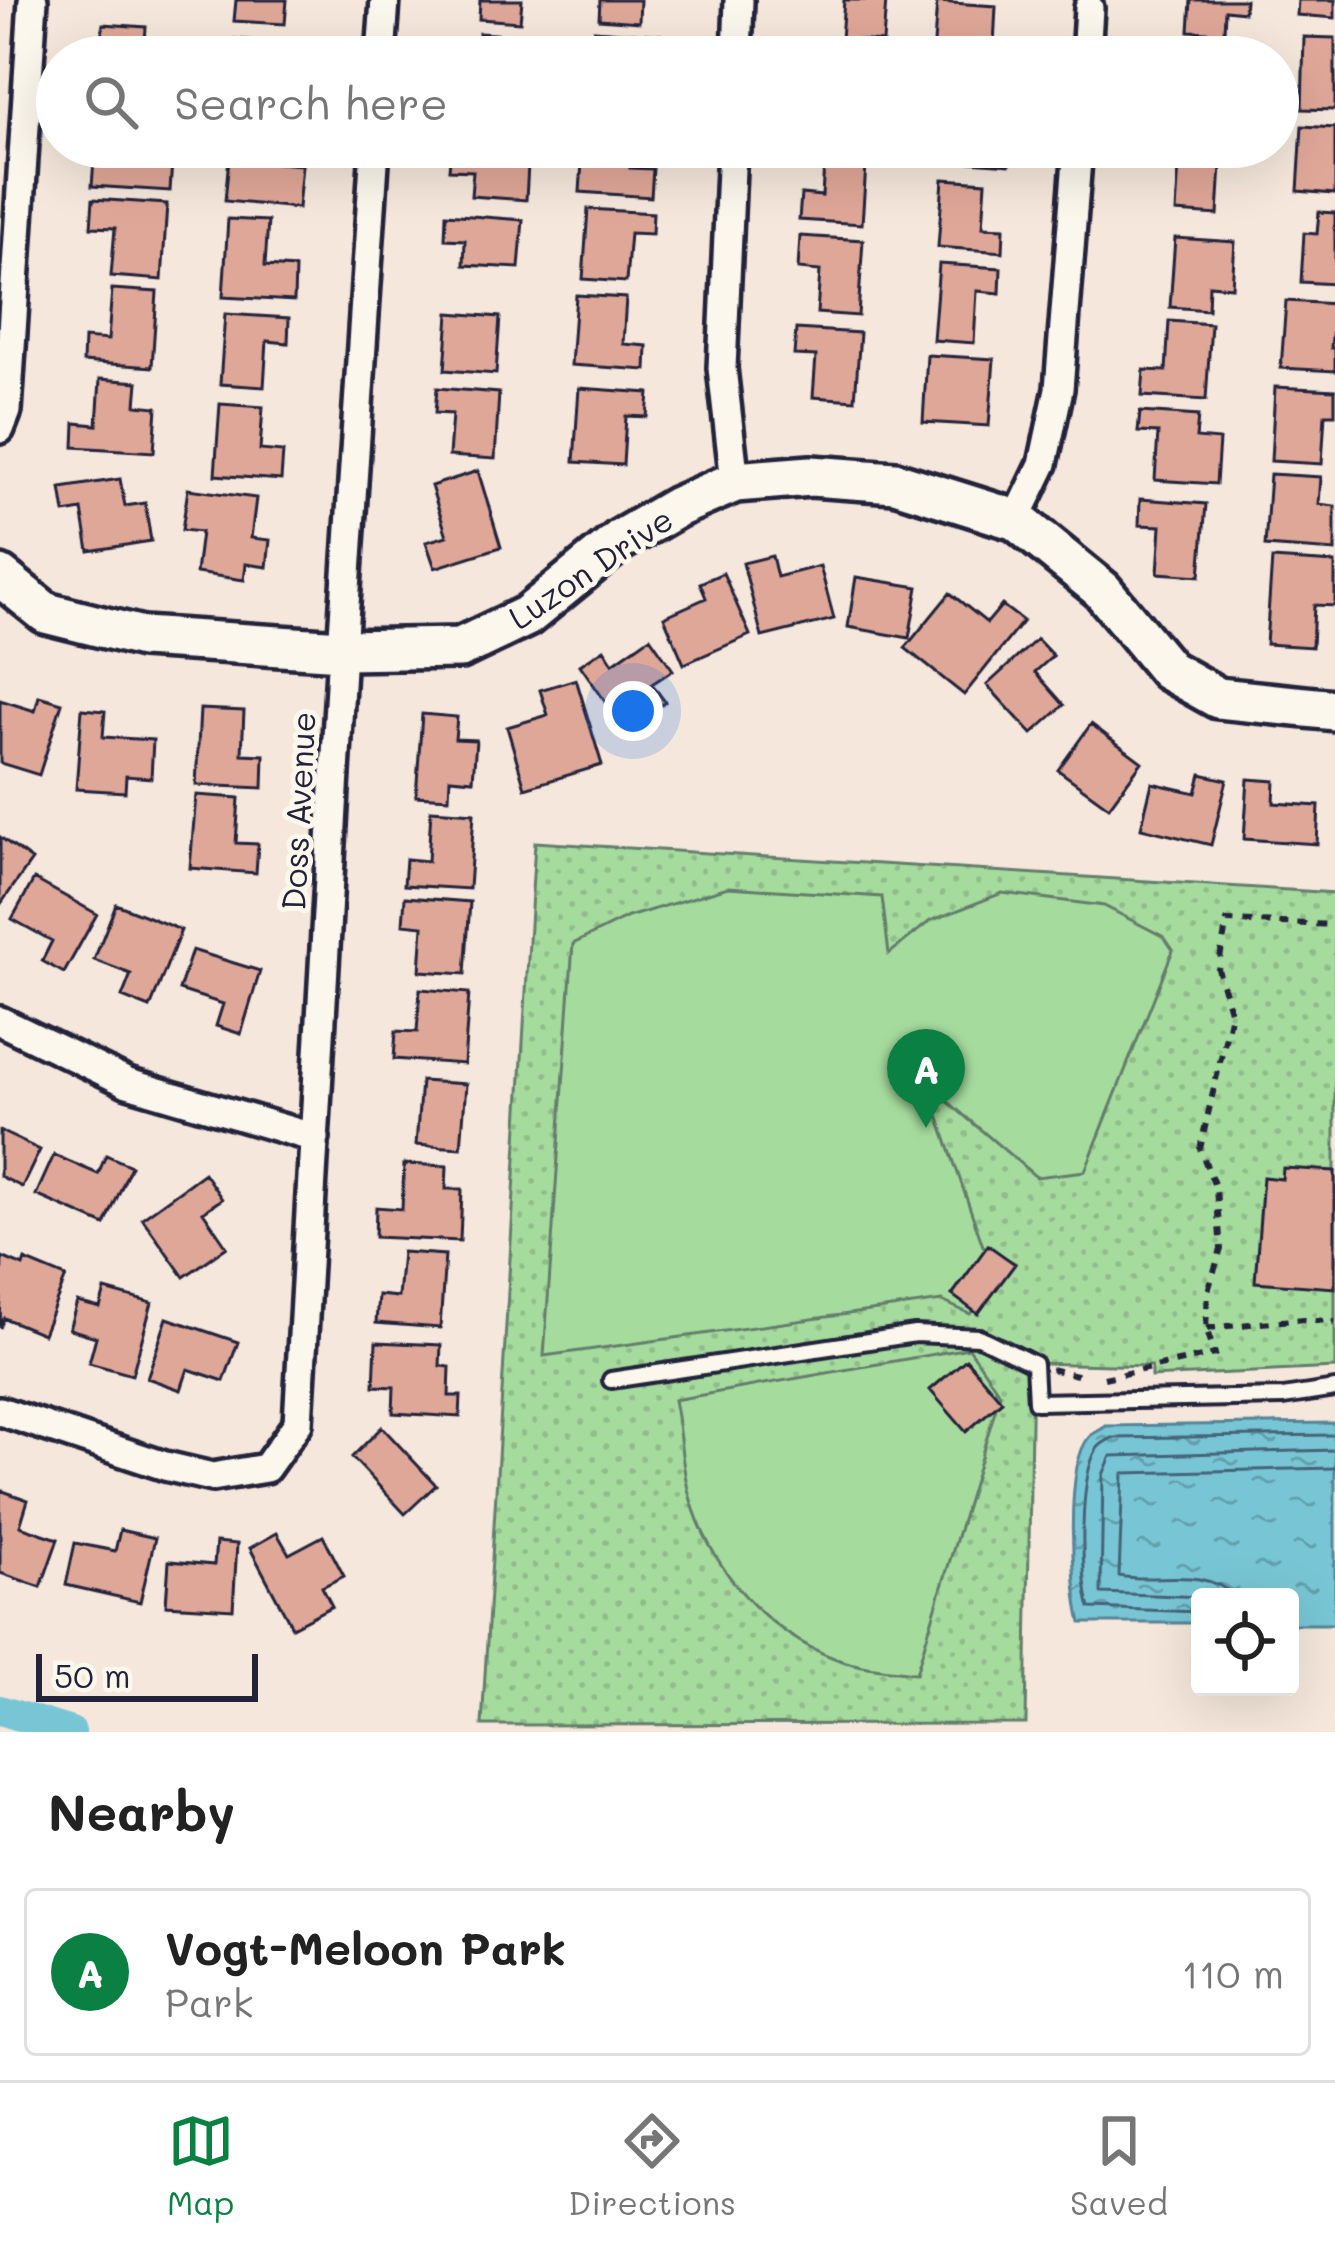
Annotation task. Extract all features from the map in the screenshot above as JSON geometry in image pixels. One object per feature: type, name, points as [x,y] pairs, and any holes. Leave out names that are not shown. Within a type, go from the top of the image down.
[{"type":"street","points":[[0,429],[7,411],[33,0]]},
{"type":"street","points":[[382,36],[385,0]]},
{"type":"street","points":[[738,36],[739,0]]},
{"type":"street","points":[[1088,36],[1090,8]]},
{"type":"street","name":"Doss Avenue","points":[[0,1411],[212,1477],[266,1468],[298,1423],[374,168]]},
{"type":"street","points":[[731,168],[722,368],[735,482]]},
{"type":"street","points":[[1016,520],[1043,464],[1059,389],[1076,168]]},
{"type":"street","name":"Luzon Drive","points":[[0,576],[46,613],[142,637],[341,650],[460,648],[527,616],[620,540],[677,507],[735,482],[811,476],[895,482],[1016,520],[1102,590],[1168,670],[1218,698],[1335,710]]},
{"type":"street","points":[[0,1022],[128,1083],[315,1138]]},
{"type":"lane","points":[[611,1380],[915,1334],[979,1337],[1034,1364],[1036,1402],[1283,1396],[1335,1389]]},
{"type":"path","points":[[1034,1364],[1095,1380],[1214,1354],[1206,1328],[1208,1292],[1221,1249],[1216,1189],[1200,1149],[1231,1014],[1218,969],[1227,921],[1335,925]]},
{"type":"path","points":[[1206,1328],[1304,1319],[1335,1322]]},
{"type":"green space","points":[[535,842],[1335,893],[1335,1368],[1151,1377],[1151,1366],[1032,1363],[1026,1724],[482,1725]]},
{"type":"green space","points":[[728,887],[882,897],[889,954],[930,921],[1002,893],[1104,906],[1164,937],[1173,950],[1085,1171],[1036,1177],[918,1076],[936,1110],[983,1246],[1015,1263],[970,1314],[942,1301],[544,1356],[573,944],[628,917]]},
{"type":"green space","points":[[969,1348],[1000,1394],[916,1673],[854,1664],[809,1647],[764,1615],[713,1551],[688,1488],[674,1400]]},
{"type":"water","points":[[1335,1423],[1335,1624],[1299,1624],[1299,1588],[1191,1588],[1191,1623],[1081,1623],[1073,1555],[1076,1472],[1090,1436],[1106,1426]]},
{"type":"building","points":[[236,0],[287,0],[285,24],[234,21]]},
{"type":"building","points":[[480,0],[522,0],[520,22],[479,19]]},
{"type":"building","points":[[600,0],[640,0],[639,22],[599,19]]},
{"type":"building","points":[[844,0],[886,0],[883,36],[841,36]]},
{"type":"building","points":[[1191,0],[1245,0],[1244,12],[1225,10],[1224,33],[1189,31]]},
{"type":"building","points":[[1298,0],[1335,0],[1335,18],[1297,15]]},
{"type":"building","points":[[937,2],[996,6],[994,36],[935,36]]},
{"type":"building","points":[[103,24],[146,27],[145,36],[102,36]]},
{"type":"building","points":[[594,30],[661,35],[661,36],[594,36]]},
{"type":"building","points":[[1304,37],[1335,38],[1335,110],[1302,109]]},
{"type":"building","points":[[1302,126],[1335,128],[1335,194],[1298,191]]},
{"type":"building","points":[[93,168],[172,168],[170,191],[92,186]]},
{"type":"building","points":[[228,168],[302,168],[298,208],[225,201]]},
{"type":"building","points":[[528,168],[526,200],[471,196],[473,171],[449,170]]},
{"type":"building","points":[[582,168],[653,169],[651,197],[580,192]]},
{"type":"building","points":[[824,168],[866,168],[862,224],[799,220],[801,194],[822,196]]},
{"type":"building","points":[[1179,168],[1221,168],[1218,215],[1176,212]]},
{"type":"building","points":[[943,179],[986,182],[983,227],[1004,228],[1003,252],[938,247]]},
{"type":"building","points":[[93,199],[167,204],[162,280],[111,276],[115,228],[91,227]]},
{"type":"building","points":[[588,209],[653,213],[652,234],[630,233],[626,282],[583,279]]},
{"type":"building","points":[[1319,212],[1335,213],[1335,284],[1301,282],[1304,233],[1317,234]]},
{"type":"building","points":[[446,214],[523,220],[519,268],[464,265],[465,240],[445,239]]},
{"type":"building","points":[[228,219],[268,221],[265,266],[295,268],[294,301],[223,297]]},
{"type":"building","points":[[800,236],[863,240],[858,316],[817,313],[820,271],[798,269]]},
{"type":"building","points":[[1175,238],[1235,242],[1232,287],[1209,285],[1208,310],[1170,307]]},
{"type":"building","points":[[939,264],[1001,268],[1000,293],[977,291],[974,343],[933,340]]},
{"type":"building","points":[[112,289],[157,292],[152,367],[83,362],[84,338],[108,340]]},
{"type":"building","points":[[576,295],[626,298],[623,344],[647,346],[646,370],[571,365]]},
{"type":"building","points":[[1286,301],[1335,304],[1331,348],[1335,348],[1335,371],[1281,368]]},
{"type":"building","points":[[449,313],[500,317],[496,374],[445,370]]},
{"type":"building","points":[[225,314],[289,318],[288,343],[267,341],[264,387],[220,384]]},
{"type":"building","points":[[1169,321],[1211,324],[1206,400],[1142,396],[1144,370],[1166,371]]},
{"type":"building","points":[[796,329],[860,333],[855,400],[813,397],[816,356],[794,355]]},
{"type":"building","points":[[927,355],[994,359],[989,426],[923,422]]},
{"type":"building","points":[[100,379],[138,382],[136,405],[157,407],[154,452],[74,447],[75,423],[97,425]]},
{"type":"building","points":[[1275,387],[1335,390],[1335,414],[1325,414],[1322,464],[1271,461]]},
{"type":"building","points":[[437,388],[499,393],[495,459],[449,456],[452,414],[435,413]]},
{"type":"building","points":[[579,388],[649,393],[647,417],[626,416],[623,465],[574,462]]},
{"type":"building","points":[[220,404],[263,407],[260,450],[283,452],[281,480],[215,475]]},
{"type":"building","points":[[1140,412],[1198,416],[1196,438],[1219,440],[1216,484],[1155,480],[1158,433],[1138,432]]},
{"type":"building","points":[[478,471],[501,547],[435,568],[426,542],[447,536],[431,486]]},
{"type":"building","points":[[1270,474],[1321,477],[1319,504],[1335,506],[1335,551],[1265,546]]},
{"type":"building","points":[[120,479],[125,506],[145,503],[151,541],[89,551],[82,510],[65,513],[61,488]]},
{"type":"building","points":[[188,489],[256,498],[251,538],[270,540],[267,567],[246,564],[244,580],[196,573],[201,532],[182,530]]},
{"type":"building","points":[[1140,499],[1206,504],[1200,576],[1158,573],[1161,526],[1139,525]]},
{"type":"building","points":[[772,556],[777,577],[820,566],[834,619],[762,637],[743,563]]},
{"type":"building","points":[[1272,559],[1335,563],[1335,606],[1314,605],[1312,647],[1266,644]]},
{"type":"building","points":[[723,573],[750,635],[684,664],[664,617],[706,598],[700,583]]},
{"type":"building","points":[[856,577],[918,587],[909,638],[848,627]]},
{"type":"building","points":[[950,593],[987,623],[1002,605],[1023,621],[964,695],[905,648]]},
{"type":"building","points":[[650,637],[673,670],[652,684],[665,702],[625,730],[580,665],[604,649],[613,663]]},
{"type":"building","points":[[1037,639],[1053,656],[1035,672],[1064,705],[1032,734],[987,685]]},
{"type":"building","points":[[576,679],[602,765],[525,788],[507,727],[548,715],[540,690]]},
{"type":"building","points":[[39,696],[62,703],[39,775],[0,763],[0,700],[35,711]]},
{"type":"building","points":[[82,709],[105,711],[103,737],[153,740],[151,778],[126,776],[125,792],[76,789]]},
{"type":"building","points":[[200,709],[244,711],[242,754],[264,755],[263,788],[196,785]]},
{"type":"building","points":[[422,714],[457,717],[455,739],[476,740],[473,780],[450,778],[449,798],[416,796]]},
{"type":"building","points":[[1091,724],[1142,762],[1109,807],[1058,770]]},
{"type":"building","points":[[1201,774],[1227,780],[1211,845],[1141,828],[1152,783],[1196,793]]},
{"type":"building","points":[[1248,779],[1275,781],[1274,803],[1319,806],[1317,844],[1244,839]]},
{"type":"building","points":[[196,795],[239,798],[236,843],[258,844],[256,873],[190,868]]},
{"type":"building","points":[[431,810],[474,813],[469,889],[404,885],[406,859],[428,861]]},
{"type":"building","points":[[0,837],[32,860],[0,905]]},
{"type":"building","points":[[34,879],[97,914],[64,973],[42,961],[52,941],[12,919]]},
{"type":"building","points":[[405,897],[470,902],[465,974],[420,971],[423,926],[403,924]]},
{"type":"building","points":[[116,904],[181,930],[150,1008],[122,997],[131,974],[94,960]]},
{"type":"building","points":[[192,950],[260,971],[241,1034],[216,1026],[223,1004],[179,990]]},
{"type":"building","points":[[420,989],[469,993],[464,1064],[394,1059],[396,1031],[417,1032]]},
{"type":"building","points":[[421,1081],[466,1084],[461,1148],[416,1145]]},
{"type":"building","points":[[0,1131],[40,1150],[22,1187],[0,1176]]},
{"type":"building","points":[[54,1155],[98,1174],[106,1155],[131,1166],[105,1225],[36,1195]]},
{"type":"building","points":[[404,1164],[447,1166],[446,1189],[462,1189],[460,1241],[375,1237],[376,1207],[402,1209]]},
{"type":"building","points":[[1283,1168],[1335,1171],[1335,1288],[1255,1282],[1263,1177],[1282,1179]]},
{"type":"building","points":[[204,1173],[222,1199],[203,1212],[227,1247],[184,1277],[142,1218]]},
{"type":"building","points":[[988,1245],[1015,1264],[978,1314],[952,1295]]},
{"type":"building","points":[[402,1252],[445,1255],[440,1328],[376,1323],[378,1295],[398,1297]]},
{"type":"building","points":[[2,1257],[23,1266],[25,1260],[66,1277],[43,1334],[4,1318],[0,1328]]},
{"type":"building","points":[[105,1290],[152,1303],[132,1375],[89,1363],[96,1337],[69,1329],[77,1302],[100,1308]]},
{"type":"building","points":[[167,1318],[238,1342],[224,1381],[188,1369],[181,1390],[147,1378]]},
{"type":"building","points":[[376,1342],[441,1345],[440,1366],[450,1367],[449,1396],[461,1396],[460,1417],[393,1413],[394,1387],[374,1386]]},
{"type":"building","points":[[966,1359],[1002,1401],[966,1432],[930,1390]]},
{"type":"building","points":[[382,1427],[436,1485],[405,1514],[352,1457]]},
{"type":"building","points":[[0,1490],[28,1500],[20,1526],[58,1539],[41,1587],[0,1573]]},
{"type":"building","points":[[120,1530],[155,1538],[140,1602],[66,1585],[75,1543],[115,1551]]},
{"type":"building","points":[[277,1533],[289,1554],[323,1536],[344,1576],[322,1587],[332,1606],[292,1627],[250,1548]]},
{"type":"building","points":[[216,1542],[237,1544],[233,1609],[166,1605],[169,1561],[214,1565]]},
{"type":"waterway","points":[[0,1710],[71,1732]]},
{"type":"place","name":"Vogt-Meloon Park","points":[[926,1128]]}]
